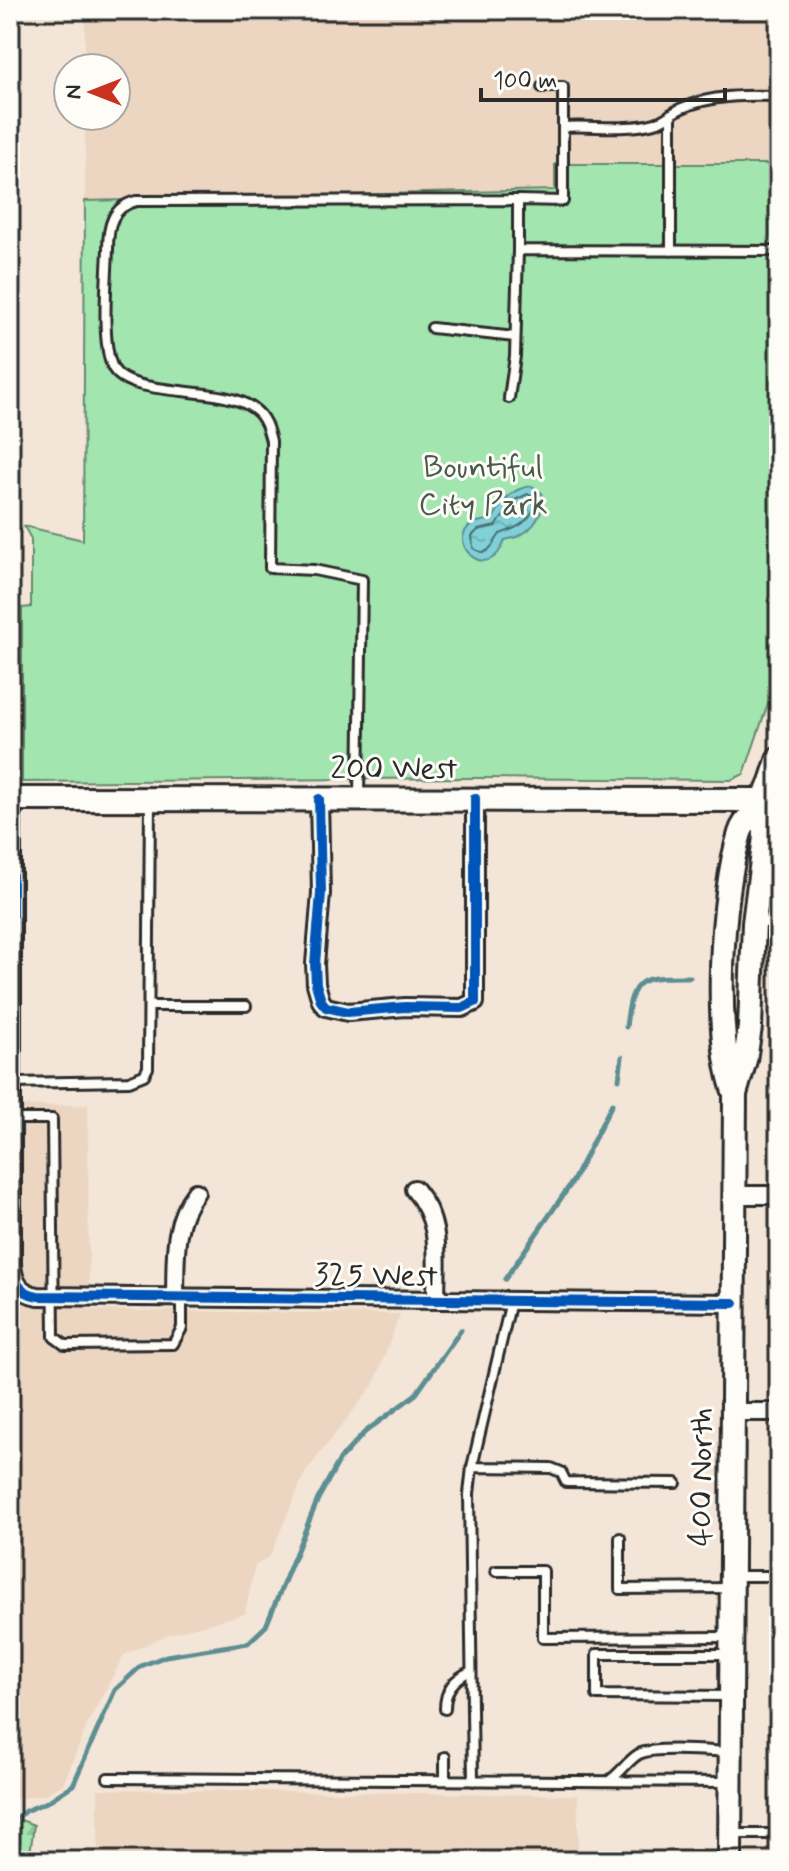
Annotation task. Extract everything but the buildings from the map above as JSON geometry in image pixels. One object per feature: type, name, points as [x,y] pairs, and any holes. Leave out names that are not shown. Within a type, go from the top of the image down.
[{"type":"main road","name":"400 North","points":[[735,1094],[750,1027],[754,923],[779,758]]},
{"type":"main road","name":"200 West","points":[[11,799],[772,799]]},
{"type":"main road","name":"400 North","points":[[730,1861],[735,1094],[724,1051],[724,942],[728,897],[741,828],[772,799]]},
{"type":"street","points":[[319,799],[321,893],[316,984],[326,1007],[348,1012],[405,1007],[462,1008],[475,1002],[475,798]]},
{"type":"street","points":[[11,799],[11,1208]]},
{"type":"street","points":[[414,1189],[428,1205],[435,1227],[436,1300]]},
{"type":"street","points":[[179,1297],[178,1223],[185,1206],[196,1192]]},
{"type":"street","points":[[734,1195],[779,1195]]},
{"type":"street","name":"325 West","points":[[11,1208],[13,1271],[20,1289],[32,1295],[734,1303]]},
{"type":"street","points":[[733,1412],[779,1412]]},
{"type":"lane","points":[[359,799],[362,580],[314,570],[270,568],[271,441],[267,426],[255,410],[219,396],[131,385],[117,375],[112,366],[107,337],[109,226],[121,208],[136,201],[563,201],[563,87],[542,87]]},
{"type":"lane","points":[[563,127],[635,127],[659,122],[671,114],[709,100],[741,95],[779,96]]},
{"type":"lane","points":[[671,114],[671,251]]},
{"type":"lane","points":[[509,398],[515,337],[518,200]]},
{"type":"lane","points":[[518,250],[779,251]]},
{"type":"lane","points":[[432,328],[515,337]]},
{"type":"lane","points":[[11,1083],[137,1079],[148,1068],[150,799]]},
{"type":"lane","points":[[754,923],[779,923]]},
{"type":"lane","points":[[149,1006],[246,1006]]},
{"type":"lane","points":[[12,1119],[52,1119],[54,1337],[65,1345],[173,1344],[182,1328],[179,1297]]},
{"type":"lane","points":[[473,1781],[469,1494],[472,1467],[511,1301]]},
{"type":"lane","points":[[472,1467],[551,1468],[561,1472],[566,1482],[676,1483]]},
{"type":"lane","points":[[620,1538],[620,1589],[779,1576]]},
{"type":"lane","points":[[496,1571],[543,1571],[543,1638],[731,1646]]},
{"type":"lane","points":[[731,1646],[597,1654],[597,1695],[731,1696]]},
{"type":"lane","points":[[445,1709],[445,1697],[455,1678],[471,1671]]},
{"type":"lane","points":[[609,1781],[635,1757],[647,1751],[730,1752]]},
{"type":"lane","points":[[445,1757],[445,1780]]},
{"type":"lane","points":[[108,1778],[730,1782]]},
{"type":"lane","points":[[730,1834],[779,1834]]},
{"type":"shaded area","points":[[85,10],[779,10],[779,164],[555,164],[555,190],[85,201],[85,132],[132,132],[132,52],[85,52]]},
{"type":"shaded area","points":[[779,842],[779,946],[760,946],[772,861]]},
{"type":"shaded area","points":[[88,1105],[89,1310],[400,1314],[374,1384],[305,1473],[270,1556],[255,1566],[245,1614],[169,1634],[124,1655],[89,1721],[63,1784],[46,1794],[10,1800],[10,1106]]},
{"type":"shaded area","points":[[98,1789],[578,1795],[578,1853],[707,1850],[707,1861],[98,1861]]},
{"type":"green space","name":"Bountiful City Park","points":[[555,164],[779,164],[779,671],[744,774],[731,780],[474,778],[22,782],[22,608],[31,607],[31,539],[24,526],[83,540],[85,201],[555,190]]},
{"type":"green space","points":[[10,1816],[34,1825],[29,1861],[10,1861]]},
{"type":"water","points":[[532,486],[542,493],[543,502],[534,524],[521,535],[505,540],[496,555],[485,561],[475,559],[463,542],[465,531],[474,523],[492,520],[508,497]]},
{"type":"waterway","points":[[626,1027],[632,997],[642,982],[690,977]]},
{"type":"waterway","points":[[619,1079],[622,1057]]},
{"type":"waterway","points":[[505,1279],[573,1181],[612,1104]]},
{"type":"waterway","points":[[10,1825],[25,1811],[47,1802],[73,1785],[115,1690],[141,1666],[166,1656],[248,1643],[266,1626],[318,1499],[340,1459],[365,1432],[416,1394],[461,1330]]},
{"type":"cycle path","points":[[319,799],[321,893],[316,984],[326,1007],[348,1012],[405,1007],[462,1008],[475,1002],[475,798]]},
{"type":"cycle path","points":[[12,799],[12,1263],[16,1281],[26,1292],[38,1296],[734,1303]]}]
